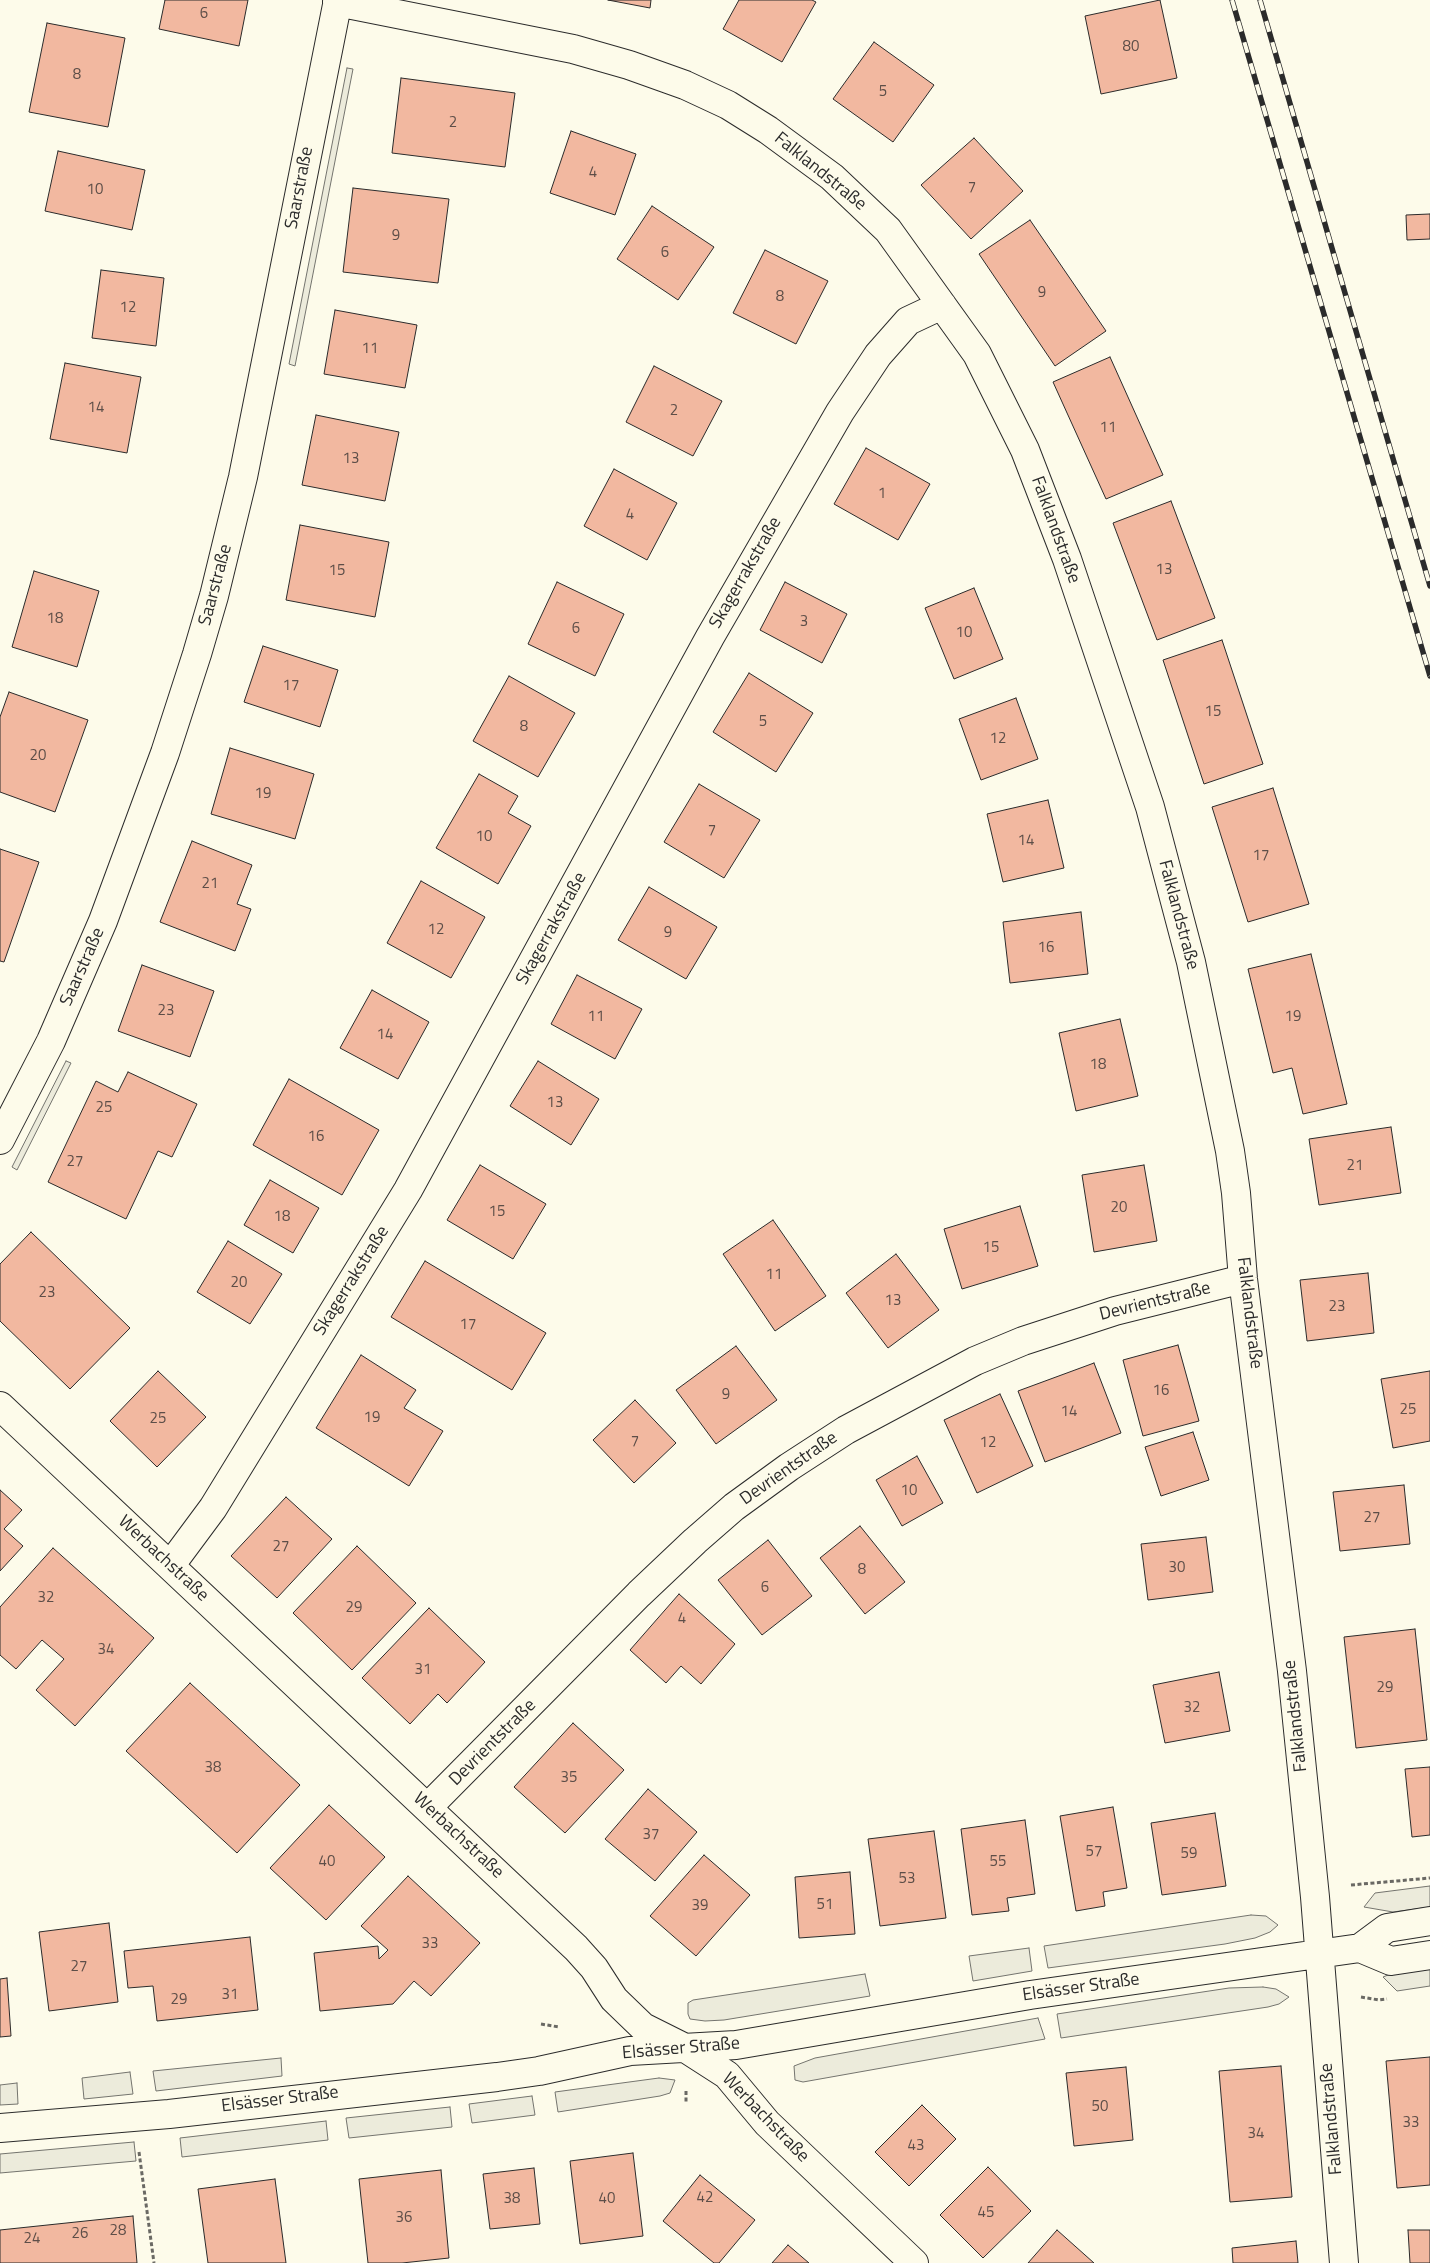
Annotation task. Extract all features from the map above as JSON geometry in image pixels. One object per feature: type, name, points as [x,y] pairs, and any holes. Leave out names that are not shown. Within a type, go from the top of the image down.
[{"type":"street","name":"Falklandstraße","points":[[337,1],[573,49],[639,68],[685,85],[728,105],[804,155],[862,204],[888,230],[977,354],[1025,450],[1067,559],[1150,807],[1191,962],[1222,1109],[1236,1193],[1243,1279],[1292,1671],[1313,1887],[1344,2263]]},
{"type":"street","name":"Saarstraße","points":[[0,1140],[51,1041],[103,921],[165,753],[207,621],[245,468],[337,1]]},
{"type":"street","name":"Skagerrakstraße","points":[[170,1566],[213,1508],[408,1190],[710,637],[840,412],[878,355],[908,321],[942,305]]},
{"type":"street","name":"Devrientstraße","points":[[428,1807],[695,1541],[742,1502],[838,1435],[975,1361],[1023,1341],[1114,1311],[1243,1279]]},
{"type":"street","name":"Werbachstraße","points":[[0,1406],[576,1948],[594,1968],[614,1999],[643,2027],[685,2048],[727,2075],[767,2123],[914,2263]]},
{"type":"street","name":"Elsässer Straße","points":[[0,2128],[135,2116],[497,2077],[539,2071],[630,2052],[736,2045],[1030,1995],[1360,1948],[1387,1928],[1430,1921]]},
{"type":"street","points":[[1360,1948],[1391,1961],[1430,1955]]},
{"type":"path","points":[[1313,1887],[1430,1878]]},
{"type":"path","points":[[135,2116],[154,2263]]},
{"type":"shaded area","points":[[347,68],[353,69],[295,366],[289,364]]},
{"type":"shaded area","points":[[66,1061],[71,1063],[17,1170],[12,1167]]},
{"type":"shaded area","points":[[1430,1886],[1430,1907],[1393,1912],[1364,1907],[1375,1893]]},
{"type":"shaded area","points":[[1251,1915],[1266,1916],[1278,1925],[1270,1932],[1255,1938],[1225,1944],[1048,1968],[1044,1946]]},
{"type":"shaded area","points":[[1029,1948],[1032,1971],[973,1981],[969,1956]]},
{"type":"shaded area","points":[[1430,1966],[1430,1986],[1397,1991],[1383,1977],[1393,1973]]},
{"type":"shaded area","points":[[865,1974],[870,1996],[724,2020],[705,2021],[690,2019],[688,2014],[688,2003],[693,2000]]},
{"type":"shaded area","points":[[1263,1987],[1276,1989],[1289,1997],[1279,2004],[1268,2007],[1061,2038],[1057,2014],[1229,1988]]},
{"type":"shaded area","points":[[1038,2018],[1045,2039],[803,2082],[795,2080],[794,2066],[815,2058]]},
{"type":"shaded area","points":[[281,2058],[282,2076],[156,2091],[153,2071]]},
{"type":"shaded area","points":[[130,2072],[133,2094],[84,2099],[82,2078]]},
{"type":"shaded area","points":[[659,2078],[675,2080],[670,2093],[558,2112],[555,2092]]},
{"type":"shaded area","points":[[17,2083],[18,2104],[0,2105],[0,2085]]},
{"type":"shaded area","points":[[532,2096],[535,2115],[472,2123],[469,2104]]},
{"type":"shaded area","points":[[450,2107],[452,2127],[349,2138],[346,2118]]},
{"type":"shaded area","points":[[326,2121],[328,2140],[182,2157],[180,2138]]},
{"type":"shaded area","points":[[134,2142],[136,2161],[0,2173],[0,2154]]},
{"type":"building","points":[[165,0],[248,0],[239,46],[159,29]]},
{"type":"building","points":[[608,0],[651,0],[650,8]]},
{"type":"building","points":[[739,0],[812,0],[816,2],[782,62],[723,29]]},
{"type":"building","points":[[1160,0],[1177,78],[1101,94],[1085,16]]},
{"type":"building","points":[[47,23],[125,38],[108,127],[29,112]]},
{"type":"building","points":[[874,42],[934,85],[893,142],[833,99]]},
{"type":"building","points":[[401,78],[515,93],[505,167],[392,153]]},
{"type":"building","points":[[571,131],[636,154],[615,215],[550,193]]},
{"type":"building","points":[[974,138],[1023,191],[971,239],[921,185]]},
{"type":"building","points":[[58,151],[145,170],[132,230],[45,211]]},
{"type":"building","points":[[353,188],[449,199],[438,283],[343,272]]},
{"type":"building","points":[[652,206],[714,247],[678,300],[617,259]]},
{"type":"building","points":[[1430,214],[1430,239],[1407,240],[1406,215]]},
{"type":"building","points":[[1030,220],[1106,331],[1055,366],[979,254]]},
{"type":"building","points":[[765,250],[828,281],[796,344],[733,313]]},
{"type":"building","points":[[101,270],[164,278],[156,346],[92,338]]},
{"type":"building","points":[[335,310],[417,325],[405,388],[324,374]]},
{"type":"building","points":[[1110,357],[1163,475],[1106,499],[1053,382]]},
{"type":"building","points":[[65,363],[141,377],[127,453],[50,439]]},
{"type":"building","points":[[654,366],[722,401],[693,456],[626,422]]},
{"type":"building","points":[[316,415],[399,432],[385,501],[302,485]]},
{"type":"building","points":[[866,448],[930,484],[898,540],[834,504]]},
{"type":"building","points":[[614,469],[677,503],[647,560],[584,526]]},
{"type":"building","points":[[1171,501],[1215,618],[1157,640],[1113,523]]},
{"type":"building","points":[[300,525],[389,542],[375,617],[286,600]]},
{"type":"building","points":[[34,571],[99,591],[77,667],[12,647]]},
{"type":"building","points":[[557,582],[624,614],[595,676],[528,644]]},
{"type":"building","points":[[785,582],[847,614],[822,663],[760,630]]},
{"type":"building","points":[[974,588],[1003,659],[954,679],[925,608]]},
{"type":"building","points":[[1222,640],[1263,764],[1204,784],[1163,660]]},
{"type":"building","points":[[263,646],[338,670],[320,727],[244,702]]},
{"type":"building","points":[[749,673],[813,713],[776,772],[713,732]]},
{"type":"building","points":[[509,676],[575,713],[538,777],[473,741]]},
{"type":"building","points":[[9,692],[88,720],[55,812],[0,792],[0,717]]},
{"type":"building","points":[[1016,698],[1038,759],[981,780],[959,719]]},
{"type":"building","points":[[230,748],[314,774],[295,839],[211,814]]},
{"type":"building","points":[[479,774],[518,796],[508,813],[531,826],[498,884],[436,848]]},
{"type":"building","points":[[699,784],[760,820],[724,878],[664,842]]},
{"type":"building","points":[[1273,788],[1309,904],[1248,922],[1212,807]]},
{"type":"building","points":[[1048,800],[1064,868],[1003,882],[987,814]]},
{"type":"building","points":[[192,841],[252,865],[237,904],[251,909],[235,951],[160,922]]},
{"type":"building","points":[[0,849],[39,862],[4,962],[0,961]]},
{"type":"building","points":[[421,881],[485,917],[451,978],[387,943]]},
{"type":"building","points":[[649,887],[717,927],[686,979],[618,940]]},
{"type":"building","points":[[1081,912],[1088,974],[1010,983],[1003,922]]},
{"type":"building","points":[[1311,954],[1347,1104],[1303,1114],[1292,1068],[1273,1073],[1248,969]]},
{"type":"building","points":[[142,965],[214,991],[190,1057],[118,1031]]},
{"type":"building","points":[[577,975],[642,1009],[615,1059],[551,1024]]},
{"type":"building","points":[[372,990],[429,1022],[398,1079],[340,1048]]},
{"type":"building","points":[[1120,1019],[1138,1096],[1076,1111],[1059,1033]]},
{"type":"building","points":[[538,1061],[599,1099],[571,1145],[510,1106]]},
{"type":"building","points":[[128,1072],[197,1104],[172,1157],[158,1151],[126,1219],[48,1182],[96,1081],[118,1092]]},
{"type":"building","points":[[289,1079],[379,1130],[342,1195],[253,1145]]},
{"type":"building","points":[[1391,1127],[1401,1193],[1319,1205],[1309,1139]]},
{"type":"building","points":[[480,1165],[546,1204],[513,1259],[447,1220]]},
{"type":"building","points":[[1144,1165],[1157,1241],[1094,1252],[1082,1175]]},
{"type":"building","points":[[270,1180],[319,1208],[293,1253],[244,1225]]},
{"type":"building","points":[[1020,1206],[1038,1266],[962,1289],[944,1229]]},
{"type":"building","points":[[773,1220],[826,1296],[775,1331],[723,1254]]},
{"type":"building","points":[[31,1232],[130,1328],[70,1389],[0,1321],[0,1264]]},
{"type":"building","points":[[228,1241],[282,1274],[250,1324],[197,1292]]},
{"type":"building","points":[[896,1254],[939,1310],[888,1348],[846,1293]]},
{"type":"building","points":[[425,1261],[546,1333],[512,1390],[391,1317]]},
{"type":"building","points":[[1368,1273],[1374,1333],[1307,1341],[1300,1280]]},
{"type":"building","points":[[1178,1345],[1199,1421],[1143,1436],[1123,1360]]},
{"type":"building","points":[[736,1346],[777,1400],[716,1444],[676,1390]]},
{"type":"building","points":[[361,1355],[416,1390],[404,1408],[443,1431],[409,1486],[316,1428]]},
{"type":"building","points":[[1094,1363],[1121,1433],[1045,1462],[1018,1391]]},
{"type":"building","points":[[158,1371],[206,1417],[157,1467],[110,1421]]},
{"type":"building","points":[[1430,1371],[1430,1441],[1393,1448],[1381,1379]]},
{"type":"building","points":[[1000,1394],[1033,1466],[977,1493],[944,1420]]},
{"type":"building","points":[[635,1400],[676,1443],[634,1483],[593,1440]]},
{"type":"building","points":[[1193,1432],[1209,1480],[1161,1496],[1145,1447]]},
{"type":"building","points":[[917,1456],[943,1503],[902,1526],[876,1480]]},
{"type":"building","points":[[1404,1485],[1410,1544],[1340,1551],[1333,1492]]},
{"type":"building","points":[[0,1490],[22,1510],[4,1529],[23,1546],[0,1571]]},
{"type":"building","points":[[286,1497],[332,1539],[277,1598],[231,1556]]},
{"type":"building","points":[[860,1526],[905,1582],[865,1614],[820,1558]]},
{"type":"building","points":[[1206,1537],[1213,1592],[1148,1600],[1141,1544]]},
{"type":"building","points":[[768,1540],[812,1596],[762,1635],[718,1580]]},
{"type":"building","points":[[357,1546],[416,1603],[352,1670],[293,1613]]},
{"type":"building","points":[[53,1548],[154,1638],[75,1726],[36,1690],[64,1659],[42,1640],[16,1669],[0,1655],[0,1607]]},
{"type":"building","points":[[679,1594],[735,1644],[701,1684],[681,1666],[666,1683],[630,1650]]},
{"type":"building","points":[[429,1608],[485,1662],[447,1703],[438,1694],[410,1724],[362,1678]]},
{"type":"building","points":[[1415,1629],[1427,1740],[1356,1748],[1344,1637]]},
{"type":"building","points":[[1219,1672],[1230,1731],[1165,1743],[1153,1685]]},
{"type":"building","points":[[190,1683],[300,1785],[237,1853],[126,1751]]},
{"type":"building","points":[[573,1723],[624,1770],[565,1833],[514,1787]]},
{"type":"building","points":[[1430,1767],[1430,1835],[1412,1837],[1405,1769]]},
{"type":"building","points":[[648,1789],[697,1832],[655,1881],[605,1839]]},
{"type":"building","points":[[329,1805],[385,1857],[326,1920],[270,1868]]},
{"type":"building","points":[[1113,1807],[1127,1888],[1103,1892],[1105,1906],[1076,1911],[1060,1816]]},
{"type":"building","points":[[1215,1813],[1226,1886],[1162,1895],[1151,1823]]},
{"type":"building","points":[[1025,1820],[1035,1894],[1007,1898],[1009,1911],[972,1915],[961,1829]]},
{"type":"building","points":[[934,1831],[946,1918],[880,1926],[868,1839]]},
{"type":"building","points":[[704,1855],[750,1895],[696,1956],[650,1916]]},
{"type":"building","points":[[850,1872],[855,1934],[799,1938],[795,1877]]},
{"type":"building","points":[[408,1876],[480,1943],[431,1996],[414,1981],[393,2004],[320,2011],[314,1953],[378,1946],[379,1959],[388,1950],[361,1926]]},
{"type":"building","points":[[109,1923],[118,2002],[49,2011],[39,1932]]},
{"type":"building","points":[[250,1937],[258,2010],[157,2021],[153,1986],[128,1988],[124,1951]]},
{"type":"building","points":[[7,1978],[11,2036],[0,2037],[0,1979]]},
{"type":"building","points":[[1430,2057],[1430,2185],[1397,2188],[1386,2061]]},
{"type":"building","points":[[1281,2066],[1292,2197],[1230,2202],[1219,2071]]},
{"type":"building","points":[[1126,2067],[1133,2140],[1074,2146],[1066,2073]]},
{"type":"building","points":[[922,2105],[956,2139],[909,2186],[875,2152]]},
{"type":"building","points":[[633,2153],[643,2236],[580,2244],[570,2161]]},
{"type":"building","points":[[988,2167],[1031,2211],[983,2258],[940,2215]]},
{"type":"building","points":[[534,2168],[540,2224],[490,2229],[483,2174]]},
{"type":"building","points":[[441,2170],[449,2258],[402,2263],[368,2263],[359,2179]]},
{"type":"building","points":[[700,2175],[755,2220],[719,2263],[714,2263],[663,2221]]},
{"type":"building","points":[[275,2179],[286,2263],[208,2263],[198,2189]]},
{"type":"building","points":[[133,2216],[137,2263],[0,2263],[0,2230]]},
{"type":"building","points":[[1057,2230],[1094,2263],[1028,2263]]},
{"type":"building","points":[[1408,2230],[1430,2230],[1430,2263],[1410,2263]]},
{"type":"building","points":[[1296,2241],[1298,2263],[1233,2263],[1232,2248]]},
{"type":"building","points":[[788,2245],[809,2263],[772,2263]]},
{"type":"railway","points":[[1232,0],[1430,676]]},
{"type":"railway","points":[[1260,0],[1430,586]]}]
